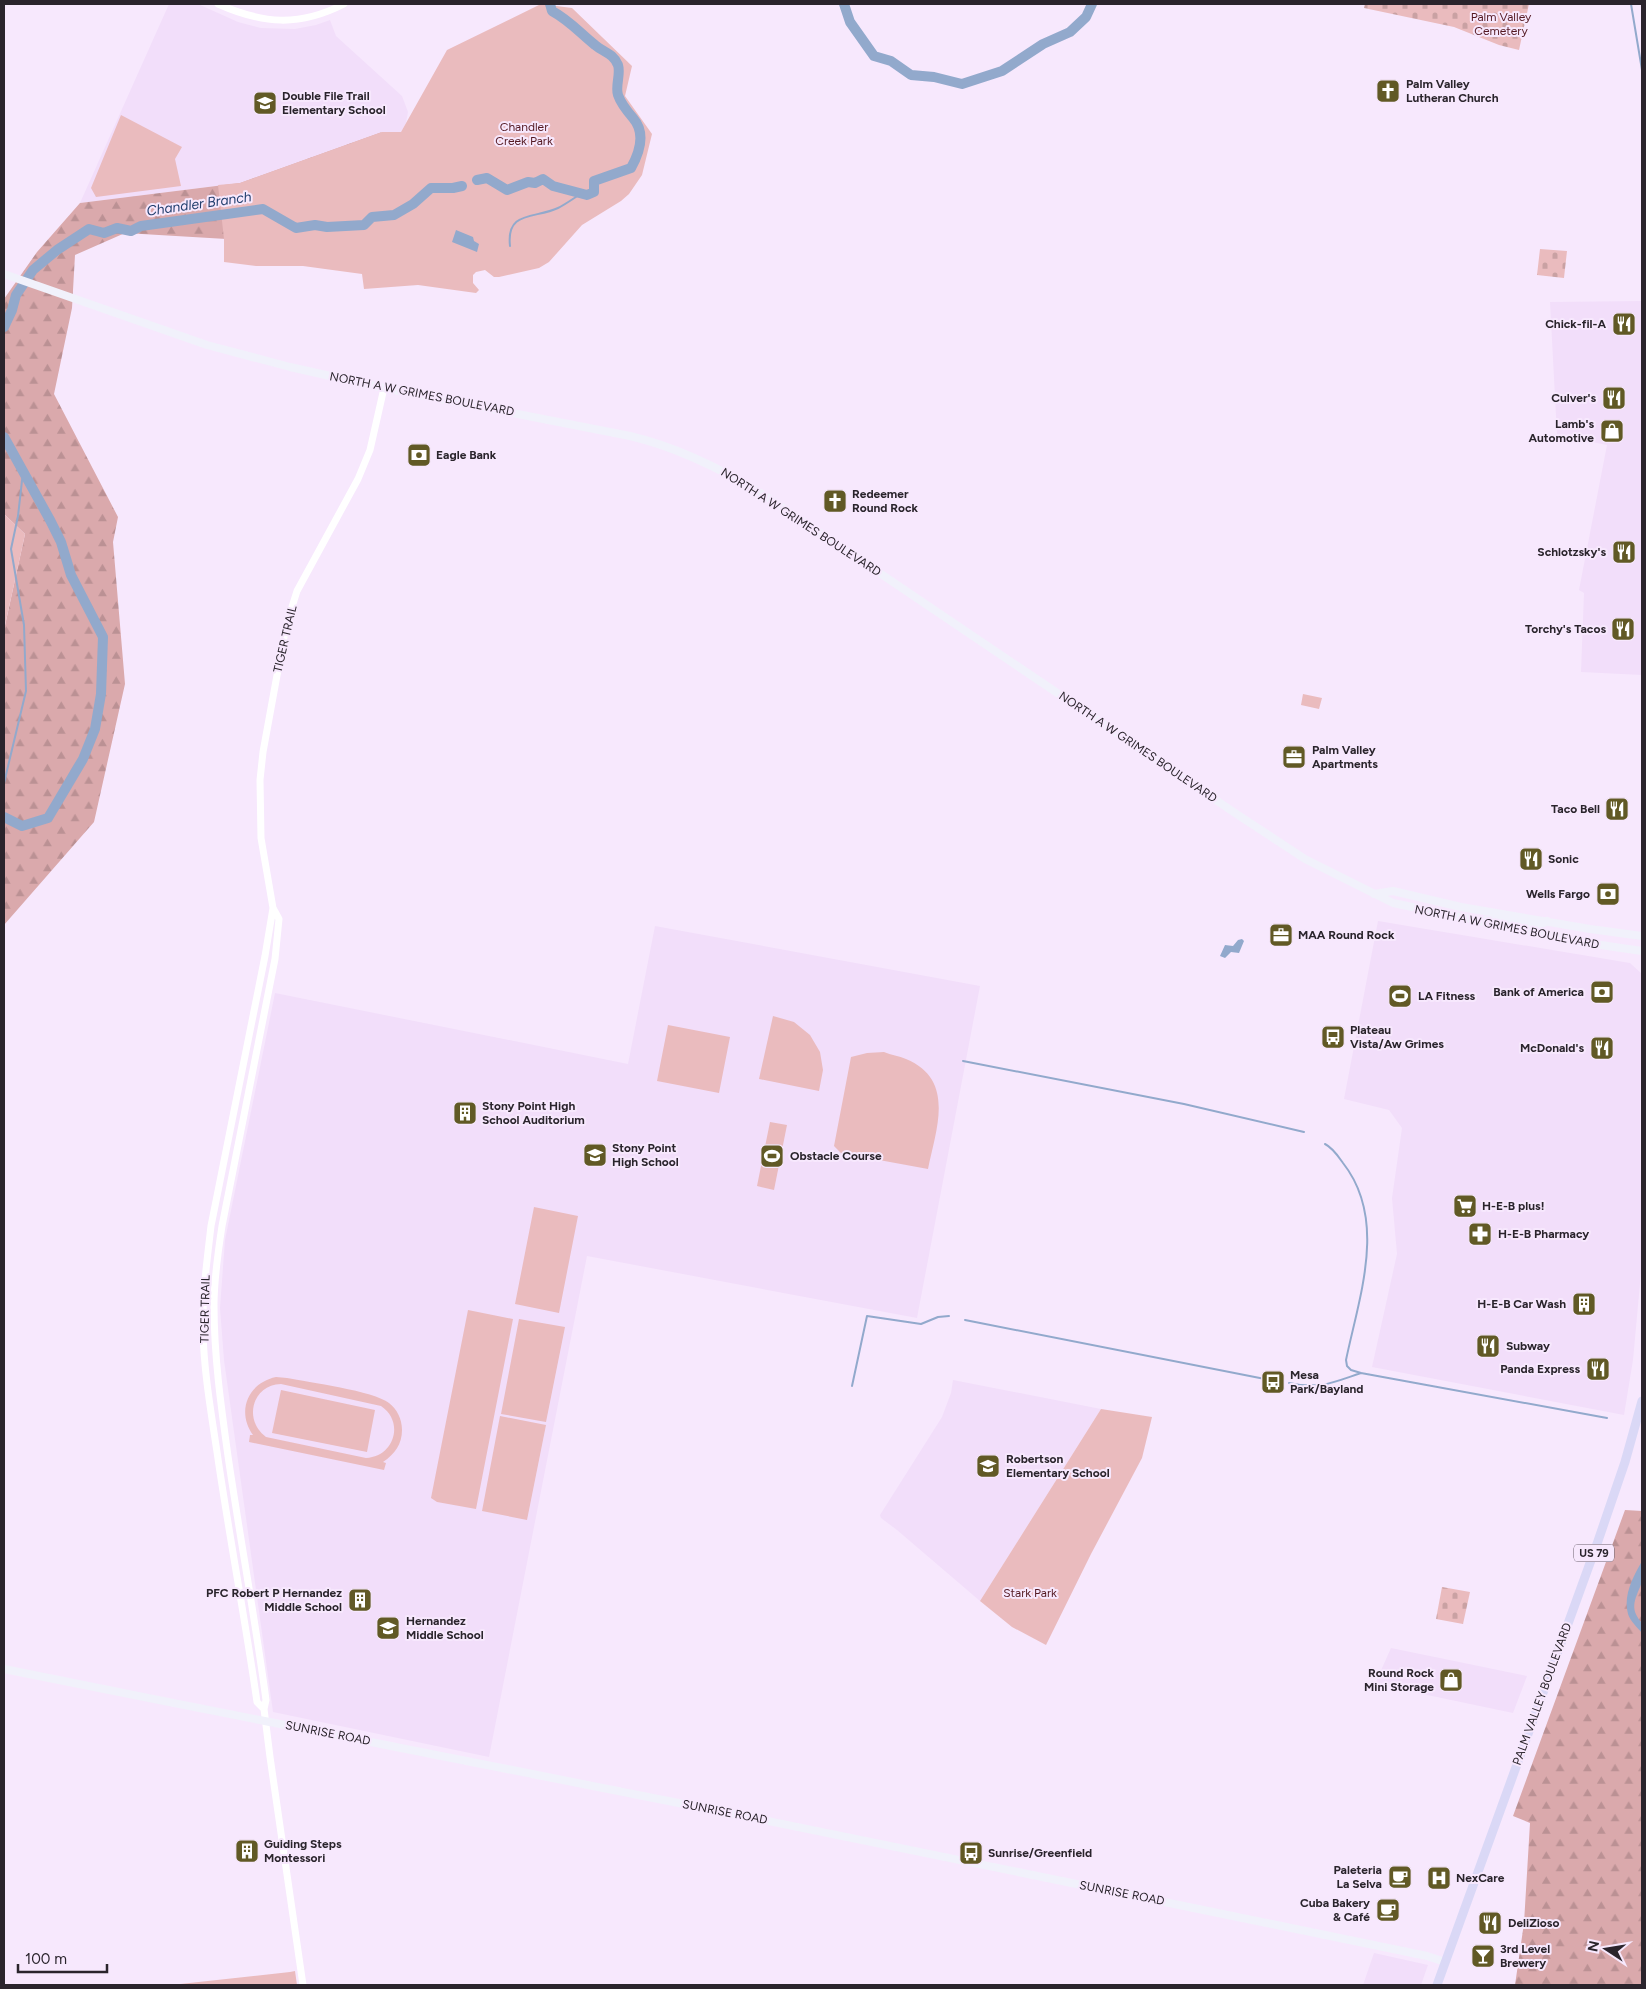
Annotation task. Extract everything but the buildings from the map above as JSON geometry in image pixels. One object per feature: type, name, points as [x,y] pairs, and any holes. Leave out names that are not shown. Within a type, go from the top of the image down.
[{"type":"highway","name":"PALM VALLEY BOULEVARD","points":[[1437,1985],[1598,1541],[1625,1462],[1642,1402]]},
{"type":"main road","name":"NORTH A W GRIMES BOULEVARD","points":[[5,274],[207,345],[290,368],[654,442],[701,460],[733,475],[1305,859],[1393,903],[1580,942],[1642,951]]},
{"type":"main road","name":"NORTH A W GRIMES BOULEVARD","points":[[1374,894],[1393,891],[1460,907],[1642,936]]},
{"type":"main road","points":[[1472,921],[1497,920],[1533,927],[1543,925],[1547,921]]},
{"type":"main road","name":"SUNRISE ROAD","points":[[4,1669],[884,1844],[1427,1956],[1445,1962]]},
{"type":"street","points":[[218,4],[253,17],[285,21],[314,17],[344,4]]},
{"type":"street","name":"TIGER TRAIL","points":[[303,1985],[265,1720],[264,1709],[266,1700],[254,1611],[234,1499],[216,1370],[214,1303],[216,1266],[222,1226],[275,959],[279,919],[273,908],[261,838],[260,780],[263,752],[286,626],[297,591],[358,479],[371,444],[384,388]]},
{"type":"street","name":"TIGER TRAIL","points":[[264,1709],[257,1702],[245,1621],[227,1525],[206,1374],[203,1331],[206,1265],[211,1226],[273,908]]},
{"type":"shaded area","name":"Double File Trail Elementary School","points":[[169,4],[198,4],[238,22],[261,28],[295,29],[330,20],[336,36],[402,96],[408,112],[406,123],[401,132],[382,132],[240,183],[80,203]]},
{"type":"shaded area","points":[[1642,301],[1642,675],[1581,672],[1584,593],[1579,590],[1607,445],[1557,435],[1550,302]]},
{"type":"shaded area","points":[[1378,921],[1630,963],[1642,974],[1640,1128],[1642,1262],[1633,1360],[1624,1415],[1372,1367],[1397,1254],[1392,1198],[1402,1128],[1389,1110],[1344,1099]]},
{"type":"shaded area","name":"Stony Point High School","points":[[655,926],[980,986],[917,1318],[587,1256],[489,1757],[273,1712],[224,1360],[220,1308],[225,1240],[275,993],[628,1064]]},
{"type":"shaded area","name":"Robertson Elementary School","points":[[953,1380],[1101,1409],[980,1601],[881,1518],[880,1515],[942,1417],[951,1393]]},
{"type":"shaded area","name":"Round Rock Mini Storage","points":[[1391,1648],[1527,1676],[1513,1713],[1375,1684]]},
{"type":"shaded area","points":[[1374,1953],[1428,1965],[1421,1985],[1363,1985]]},
{"type":"green space","name":"Chandler Creek Park","points":[[541,4],[572,8],[632,66],[625,96],[652,134],[642,175],[629,194],[582,225],[549,262],[539,268],[499,277],[494,277],[485,270],[476,272],[473,275],[473,283],[479,290],[476,293],[418,285],[364,289],[362,274],[303,266],[256,266],[224,262],[224,239],[218,185],[240,183],[382,132],[401,132],[447,50]]},
{"type":"green space","name":"Palm Valley Cemetery","points":[[1365,4],[1529,4],[1519,50],[1499,45],[1454,27],[1364,8]]},
{"type":"green space","points":[[121,115],[182,147],[175,159],[181,186],[96,197],[91,188]]},
{"type":"green space","points":[[382,132],[277,242],[125,233],[75,255],[72,308],[54,394],[118,517],[113,542],[125,684],[94,822],[4,925],[4,630],[25,534],[4,514],[4,299],[37,252],[80,203],[240,183]]},
{"type":"green space","points":[[1540,249],[1567,251],[1564,278],[1537,275]]},
{"type":"green space","points":[[4,514],[25,534],[4,630]]},
{"type":"green space","points":[[1303,694],[1322,698],[1319,709],[1301,705]]},
{"type":"green space","points":[[773,1016],[794,1022],[810,1035],[820,1052],[823,1070],[819,1091],[759,1079]]},
{"type":"green space","points":[[668,1025],[730,1037],[719,1093],[657,1081]]},
{"type":"green space","points":[[884,1052],[906,1059],[922,1068],[932,1079],[937,1092],[938,1122],[928,1169],[841,1153],[834,1146],[851,1057],[867,1053]]},
{"type":"green space","name":"Obstacle Course","points":[[770,1122],[787,1125],[774,1190],[757,1186]]},
{"type":"green space","points":[[534,1207],[578,1216],[559,1313],[515,1304]]},
{"type":"green space","points":[[468,1310],[513,1319],[476,1509],[437,1502],[431,1498]]},
{"type":"green space","points":[[519,1319],[565,1327],[546,1422],[501,1414]]},
{"type":"green space","points":[[276,1377],[325,1385],[356,1391],[389,1403],[400,1418],[402,1435],[397,1448],[383,1462],[386,1463],[384,1470],[249,1442],[250,1435],[253,1435],[245,1417],[245,1408],[252,1392],[266,1380]],"holes":[[[281,1384],[381,1406],[393,1421],[393,1438],[384,1452],[366,1458],[266,1437],[259,1430],[253,1413],[257,1397],[263,1390]]]},
{"type":"green space","points":[[281,1390],[375,1410],[367,1452],[272,1433]]},
{"type":"green space","name":"Stark Park","points":[[1101,1409],[1152,1417],[1142,1458],[1091,1554],[1046,1645],[1012,1627],[980,1601]]},
{"type":"green space","points":[[500,1416],[546,1425],[527,1520],[482,1511]]},
{"type":"green space","points":[[1625,1510],[1642,1511],[1642,1985],[1515,1985],[1524,1923],[1530,1823],[1513,1816]]},
{"type":"green space","points":[[1442,1587],[1470,1592],[1463,1624],[1436,1619]]},
{"type":"green space","points":[[295,1971],[297,1985],[171,1985],[290,1972]]},
{"type":"water","points":[[456,230],[473,237],[474,241],[479,244],[477,252],[452,242]]},
{"type":"water","points":[[1242,939],[1244,941],[1239,953],[1231,952],[1225,958],[1220,956],[1225,945],[1233,946],[1238,940]]},
{"type":"water","points":[[1642,1561],[1643,1580],[1634,1608],[1642,1623],[1642,1633],[1630,1619],[1627,1600],[1635,1573]]},
{"type":"waterway","name":"Chandler Branch","points":[[477,180],[487,178],[507,190],[528,182],[535,183],[543,179],[553,186],[587,195],[594,192],[594,181],[631,168],[637,156],[640,143],[639,130],[618,95],[619,69],[616,61],[611,55],[595,45],[552,11],[550,4]]},
{"type":"waterway","name":"Chandler Branch","points":[[844,4],[850,22],[874,56],[891,61],[911,75],[934,77],[962,84],[1002,71],[1043,44],[1070,32],[1086,17],[1092,4]]},
{"type":"waterway","points":[[1631,4],[1642,70]]},
{"type":"waterway","name":"Chandler Branch","points":[[4,327],[12,310],[16,295],[33,270],[57,250],[89,229],[104,233],[117,228],[131,231],[141,226],[263,209],[296,228],[315,225],[327,227],[364,225],[372,217],[394,215],[413,204],[431,188],[462,186]]},
{"type":"waterway","points":[[510,246],[510,234],[517,221],[558,208],[582,193]]},
{"type":"waterway","name":"Chandler Branch","points":[[4,437],[61,542],[71,575],[103,637],[101,694],[95,729],[83,759],[48,818],[22,826],[4,817]]},
{"type":"waterway","points":[[4,783],[26,691],[24,625],[11,549],[18,516],[23,472]]},
{"type":"waterway","points":[[963,1061],[1184,1104],[1304,1132]]},
{"type":"waterway","points":[[1325,1144],[1337,1155],[1357,1185],[1364,1209],[1367,1234],[1363,1285],[1346,1360],[1347,1366],[1351,1370],[1361,1373]]},
{"type":"waterway","points":[[852,1386],[867,1316],[921,1324],[938,1317],[949,1316]]},
{"type":"waterway","points":[[965,1320],[1270,1380]]},
{"type":"waterway","points":[[1289,1383],[1309,1386],[1326,1384],[1361,1373],[1607,1418]]},
{"type":"place","name":"Palm Valley Lutheran Church","points":[[1388,91]]},
{"type":"place","name":"Double File Trail Elementary School","points":[[265,103]]},
{"type":"place","name":"Chick-fil-A","points":[[1624,324]]},
{"type":"place","name":"Culver's","points":[[1614,398]]},
{"type":"place","name":"Lamb's Automotive","points":[[1612,431]]},
{"type":"place","name":"Eagle Bank","points":[[419,455]]},
{"type":"place","name":"Redeemer Round Rock","points":[[835,501]]},
{"type":"place","name":"Schlotzsky's","points":[[1624,552]]},
{"type":"place","name":"Torchy's Tacos","points":[[1623,629]]},
{"type":"place","name":"Palm Valley Apartments","points":[[1294,757]]},
{"type":"place","name":"Taco Bell","points":[[1617,809]]},
{"type":"place","name":"Sonic","points":[[1531,859]]},
{"type":"place","name":"Wells Fargo","points":[[1608,894]]},
{"type":"place","name":"MAA Round Rock","points":[[1281,935]]},
{"type":"place","name":"Bank of America","points":[[1602,992]]},
{"type":"place","name":"LA Fitness","points":[[1400,996]]},
{"type":"place","name":"Plateau Vista/Aw Grimes","points":[[1333,1037]]},
{"type":"place","name":"McDonald's","points":[[1602,1048]]},
{"type":"place","name":"Stony Point High School Auditorium","points":[[465,1113]]},
{"type":"place","name":"Stony Point High School","points":[[595,1155]]},
{"type":"place","name":"Obstacle Course","points":[[772,1156]]},
{"type":"place","name":"H-E-B plus!","points":[[1465,1206]]},
{"type":"place","name":"H-E-B Pharmacy","points":[[1480,1234]]},
{"type":"place","name":"H-E-B Car Wash","points":[[1584,1304]]},
{"type":"place","name":"Subway","points":[[1488,1346]]},
{"type":"place","name":"Panda Express","points":[[1598,1369]]},
{"type":"place","name":"Mesa Park/Bayland","points":[[1273,1382]]},
{"type":"place","name":"Robertson Elementary School","points":[[988,1466]]},
{"type":"place","name":"PFC Robert P Hernandez Middle School","points":[[360,1600]]},
{"type":"place","name":"Hernandez Middle School","points":[[388,1628]]},
{"type":"place","name":"Round Rock Mini Storage","points":[[1451,1680]]},
{"type":"place","name":"Guiding Steps Montessori","points":[[247,1851]]},
{"type":"place","name":"Sunrise/Greenfield","points":[[971,1853]]},
{"type":"place","name":"Paleteria La Selva","points":[[1400,1877]]},
{"type":"place","name":"NexCare","points":[[1439,1878]]},
{"type":"place","name":"Cuba Bakery & Café","points":[[1388,1910]]},
{"type":"place","name":"DeliZioso","points":[[1490,1923]]},
{"type":"place","name":"3rd Level Brewery","points":[[1483,1956]]}]
